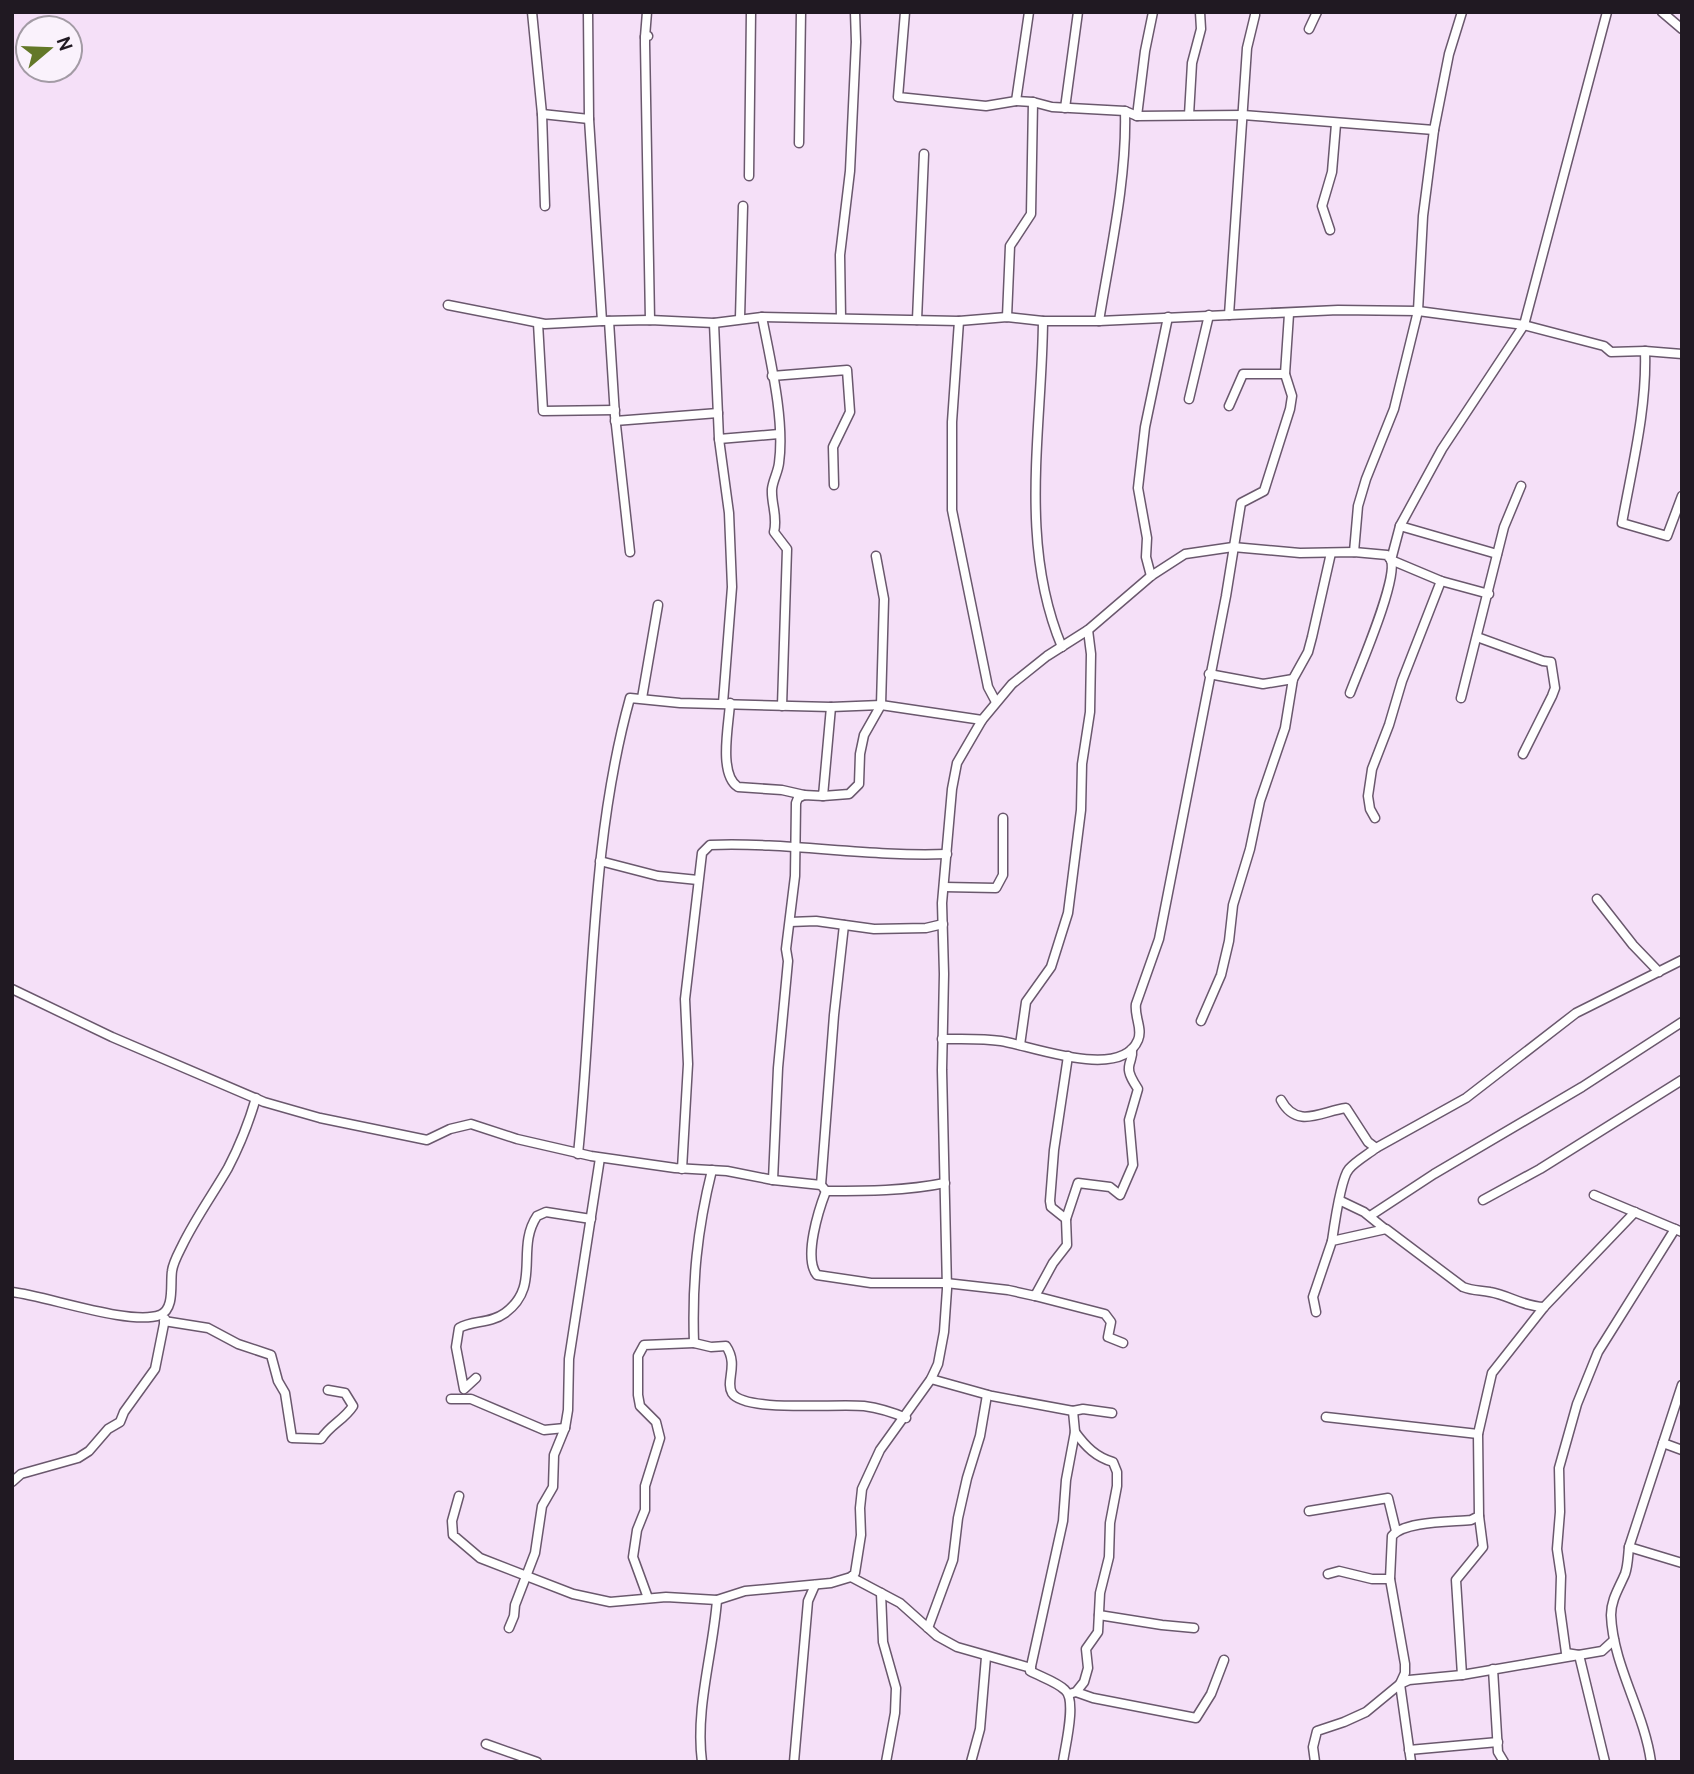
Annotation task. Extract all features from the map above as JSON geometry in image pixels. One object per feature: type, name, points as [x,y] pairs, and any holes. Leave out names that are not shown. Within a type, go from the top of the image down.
[{"type":"street","points":[[532,12],[542,114],[545,206]]},
{"type":"street","points":[[588,12],[589,119],[615,421],[630,552]]},
{"type":"street","points":[[647,12],[650,320]]},
{"type":"street","points":[[749,176],[751,12]]},
{"type":"street","points":[[799,143],[801,12]]},
{"type":"street","points":[[841,318],[840,255],[850,171],[855,12]]},
{"type":"street","points":[[905,12],[898,97],[986,106],[1016,101],[1033,102],[1052,107],[1125,111],[1137,116],[1243,115],[1434,130]]},
{"type":"street","points":[[1016,101],[1029,12]]},
{"type":"street","points":[[1065,107],[1077,12]]},
{"type":"street","points":[[1137,116],[1153,12]]},
{"type":"street","points":[[1189,115],[1192,63],[1201,29],[1200,12]]},
{"type":"street","points":[[1308,29],[1317,12]]},
{"type":"street","points":[[1354,552],[1358,506],[1394,409],[1418,311],[1423,216],[1434,130],[1449,54],[1462,12]]},
{"type":"street","points":[[1391,560],[1400,526],[1442,449],[1524,325],[1607,12]]},
{"type":"street","points":[[1662,12],[1682,29]]},
{"type":"street","points":[[1229,315],[1247,48],[1255,15]]},
{"type":"street","points":[[1007,317],[1010,246],[1031,214],[1033,102]]},
{"type":"street","points":[[1099,321],[1112,244],[1125,136],[1125,111]]},
{"type":"street","points":[[542,114],[589,119]]},
{"type":"street","points":[[1330,230],[1322,206],[1332,172],[1336,124]]},
{"type":"street","points":[[917,320],[924,154]]},
{"type":"street","points":[[740,318],[743,206]]},
{"type":"street","points":[[447,304],[538,323],[650,320],[713,323],[762,317],[959,321],[1007,317],[1044,321],[1099,321],[1338,310],[1418,311],[1524,325],[1604,346],[1611,352],[1682,354]]},
{"type":"street","points":[[942,1039],[999,1040],[1096,1060],[1121,1056],[1132,1049],[1138,1040],[1140,1031],[1135,1013],[1136,1004],[1158,939],[1226,596],[1241,503],[1264,491],[1290,409],[1292,396],[1285,374],[1289,314]]},
{"type":"street","points":[[1189,398],[1209,315]]},
{"type":"street","points":[[762,317],[779,435],[779,463],[772,491],[777,520],[774,532],[787,550],[782,706]]},
{"type":"street","points":[[1151,576],[1138,488],[1145,427],[1168,317]]},
{"type":"street","points":[[959,321],[953,422],[952,510],[988,687],[996,702]]},
{"type":"street","points":[[1044,321],[1035,450],[1034,511],[1043,590],[1062,648]]},
{"type":"street","points":[[538,323],[543,411],[614,410]]},
{"type":"street","points":[[713,323],[719,439],[729,513],[732,587],[726,766],[732,783],[737,787],[823,796],[849,794],[859,784],[864,734],[881,705],[884,599],[876,556]]},
{"type":"street","points":[[1645,351],[1645,384],[1637,445],[1622,523],[1667,536],[1682,496]]},
{"type":"street","points":[[772,376],[847,370],[850,412],[834,447],[834,485]]},
{"type":"street","points":[[1229,407],[1243,374],[1285,374]]},
{"type":"street","points":[[615,421],[718,413]]},
{"type":"street","points":[[719,439],[779,435]]},
{"type":"street","points":[[1461,698],[1504,527],[1521,486]]},
{"type":"street","points":[[1400,526],[1497,554]]},
{"type":"street","points":[[459,1496],[452,1521],[453,1535],[480,1558],[573,1594],[610,1602],[666,1597],[717,1600],[745,1591],[814,1585],[851,1577],[855,1573],[858,1559],[862,1489],[880,1450],[931,1379],[938,1364],[944,1332],[946,1283],[943,924],[952,789],[957,763],[982,720],[1012,684],[1088,630],[1151,576],[1185,554],[1233,547],[1387,555],[1393,565],[1389,582],[1376,626],[1350,693]]},
{"type":"street","points":[[1201,1021],[1221,975],[1229,941],[1233,905],[1284,728],[1293,679],[1308,652],[1331,553]]},
{"type":"street","points":[[1391,560],[1441,581],[1489,594]]},
{"type":"street","points":[[1375,818],[1368,796],[1372,769],[1441,581]]},
{"type":"street","points":[[642,698],[658,605]]},
{"type":"street","points":[[1020,1045],[1026,1002],[1051,967],[1068,913],[1081,810],[1082,764],[1090,712],[1091,654],[1088,630]]},
{"type":"street","points":[[1477,637],[1551,662],[1555,688],[1524,754]]},
{"type":"street","points":[[1209,674],[1263,684],[1293,679]]},
{"type":"street","points":[[578,1154],[587,1068],[600,861],[610,786],[630,698],[680,703],[782,706],[881,705],[982,720]]},
{"type":"street","points":[[823,796],[831,706]]},
{"type":"street","points":[[773,1180],[796,803],[798,798],[804,795]]},
{"type":"street","points":[[944,887],[996,888],[1003,876],[1003,818]]},
{"type":"street","points":[[682,1169],[688,1064],[685,999],[702,853],[710,845],[795,846],[876,854],[947,854]]},
{"type":"street","points":[[600,861],[658,876],[698,880]]},
{"type":"street","points":[[1597,899],[1658,972]]},
{"type":"street","points":[[790,922],[816,920],[874,929],[926,928],[943,924]]},
{"type":"street","points":[[844,925],[834,1016],[824,1188],[814,1228],[812,1265],[817,1275],[871,1283],[946,1283],[1008,1290],[1105,1314],[1111,1322],[1108,1337],[1123,1343]]},
{"type":"street","points":[[1316,1312],[1313,1297],[1332,1241],[1342,1184],[1348,1170],[1376,1148],[1466,1098],[1546,1039],[1576,1013],[1682,960]]},
{"type":"street","points":[[12,989],[112,1037],[256,1098],[320,1118],[427,1140],[450,1129],[471,1124],[517,1139],[600,1158],[682,1169],[749,1174],[824,1188],[892,1191],[945,1183]]},
{"type":"street","points":[[1370,1216],[1434,1174],[1582,1087],[1682,1022]]},
{"type":"street","points":[[1035,1296],[1053,1263],[1068,1245],[1066,1219],[1079,1183],[1110,1187],[1121,1195],[1133,1165],[1129,1120],[1138,1089],[1129,1067],[1133,1058],[1132,1049]]},
{"type":"street","points":[[1066,1219],[1051,1207],[1050,1201],[1054,1150],[1068,1056]]},
{"type":"street","points":[[1483,1200],[1540,1169],[1682,1080]]},
{"type":"street","points":[[12,1482],[21,1474],[78,1458],[89,1451],[108,1429],[120,1422],[124,1412],[155,1370],[171,1296],[172,1268],[203,1207],[228,1167],[248,1126],[256,1098]]},
{"type":"street","points":[[1281,1100],[1285,1108],[1297,1116],[1311,1118],[1346,1108],[1352,1113],[1368,1142],[1376,1148]]},
{"type":"street","points":[[509,1628],[535,1553],[542,1506],[553,1487],[554,1455],[565,1428],[569,1359],[600,1158]]},
{"type":"street","points":[[694,1343],[694,1271],[702,1208],[712,1170]]},
{"type":"street","points":[[1579,1655],[1566,1653],[1560,1609],[1559,1468],[1577,1404],[1598,1352],[1679,1230],[1594,1195]]},
{"type":"street","points":[[1341,1201],[1370,1216],[1463,1287],[1474,1292],[1489,1291],[1535,1307],[1544,1307]]},
{"type":"street","points":[[476,1378],[464,1389],[456,1347],[459,1328],[465,1324],[491,1321],[519,1301],[526,1286],[526,1255],[531,1226],[537,1216],[546,1212],[591,1219]]},
{"type":"street","points":[[1462,1675],[1456,1580],[1483,1547],[1479,1516],[1478,1434],[1492,1373],[1544,1307],[1635,1212]]},
{"type":"street","points":[[1332,1241],[1386,1229]]},
{"type":"street","points":[[12,1292],[130,1316],[161,1314],[167,1309]]},
{"type":"street","points":[[164,1321],[208,1328],[238,1344],[271,1355],[278,1381],[285,1393],[292,1438],[321,1439],[329,1426],[347,1415],[353,1406],[345,1393],[328,1390]]},
{"type":"street","points":[[648,1598],[634,1557],[637,1530],[645,1510],[645,1486],[660,1438],[656,1422],[640,1406],[638,1395],[638,1356],[644,1345],[694,1343],[712,1347],[726,1346],[733,1363],[730,1385],[732,1392],[745,1402],[865,1406],[891,1411],[905,1418]]},
{"type":"street","points":[[931,1379],[987,1395],[1073,1411],[1083,1409],[1112,1413]]},
{"type":"street","points":[[1651,1762],[1644,1728],[1614,1640],[1612,1605],[1626,1572],[1629,1548],[1682,1385]]},
{"type":"street","points":[[928,1628],[953,1560],[958,1518],[980,1436],[987,1395]]},
{"type":"street","points":[[451,1399],[471,1399],[544,1430],[565,1428]]},
{"type":"street","points":[[1073,1411],[1075,1432],[1066,1480],[1063,1521],[1030,1671],[1073,1693],[1196,1718],[1211,1693],[1224,1660]]},
{"type":"street","points":[[1326,1417],[1478,1434]]},
{"type":"street","points":[[1063,1762],[1073,1693],[1084,1682],[1088,1668],[1086,1649],[1098,1632],[1100,1593],[1109,1557],[1110,1523],[1117,1472],[1114,1462],[1101,1458],[1085,1446],[1075,1432]]},
{"type":"street","points":[[1663,1443],[1682,1450]]},
{"type":"street","points":[[1310,1511],[1388,1498],[1396,1531]]},
{"type":"street","points":[[1315,1762],[1317,1731],[1367,1712],[1400,1684],[1405,1673],[1390,1579],[1392,1536],[1396,1531],[1408,1526],[1471,1520],[1479,1516]]},
{"type":"street","points":[[1629,1548],[1682,1563]]},
{"type":"street","points":[[1328,1574],[1339,1571],[1372,1579],[1390,1579]]},
{"type":"street","points":[[851,1577],[900,1603],[928,1628],[957,1647],[1031,1668]]},
{"type":"street","points":[[794,1762],[808,1601],[814,1585]]},
{"type":"street","points":[[881,1593],[883,1642],[896,1688],[895,1713],[886,1762]]},
{"type":"street","points":[[702,1762],[702,1704],[715,1634],[717,1600]]},
{"type":"street","points":[[1099,1615],[1194,1628]]},
{"type":"street","points":[[1400,1684],[1602,1651],[1614,1640]]},
{"type":"street","points":[[1579,1655],[1605,1762]]},
{"type":"street","points":[[971,1762],[980,1729],[986,1657]]},
{"type":"street","points":[[1493,1670],[1499,1752],[1504,1762]]},
{"type":"street","points":[[1400,1684],[1411,1762]]},
{"type":"street","points":[[1409,1750],[1498,1742]]},
{"type":"street","points":[[486,1744],[537,1762]]}]
